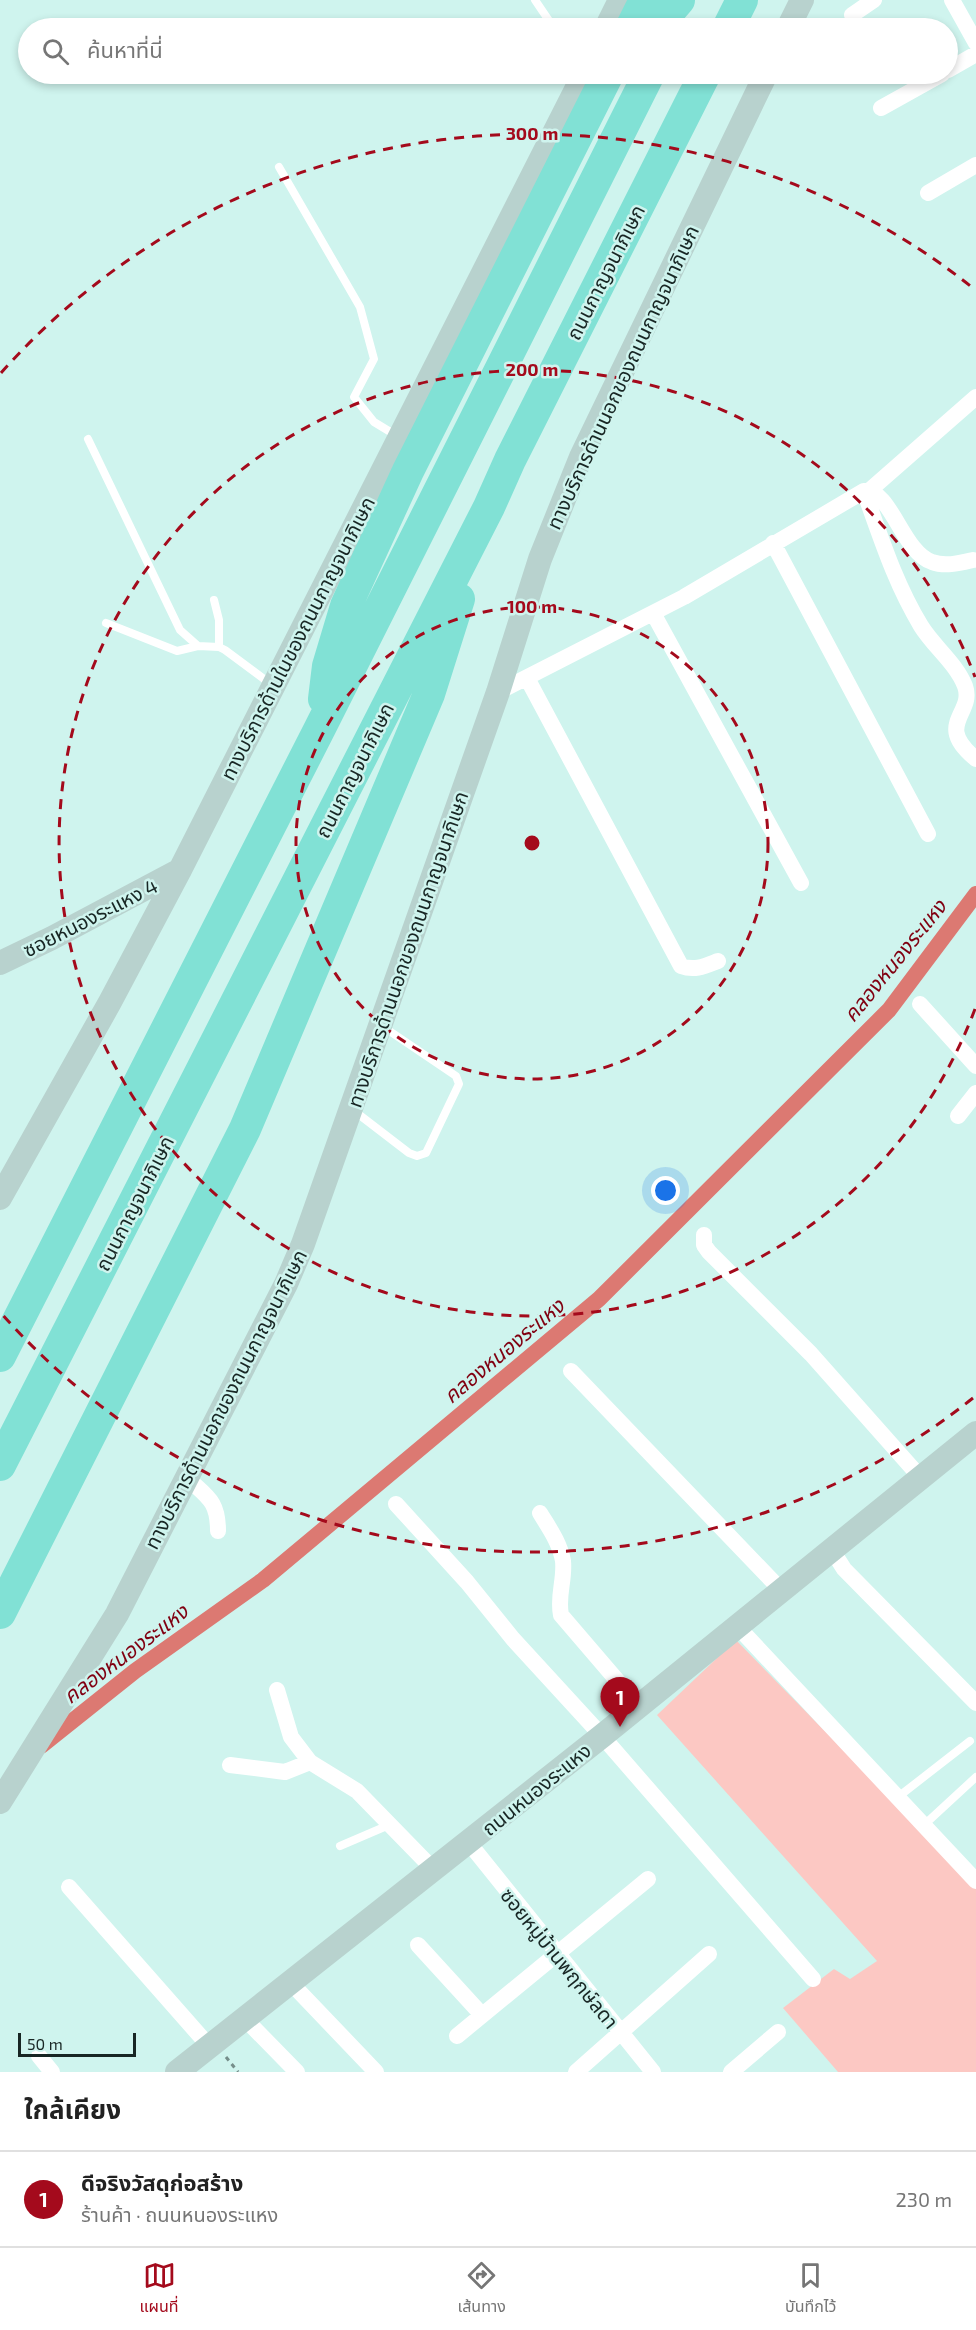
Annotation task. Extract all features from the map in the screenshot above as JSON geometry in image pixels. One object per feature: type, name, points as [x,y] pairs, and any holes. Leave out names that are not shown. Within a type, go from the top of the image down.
[{"type":"highway","points":[[636,18],[645,0]]},
{"type":"highway","points":[[664,18],[679,0]]},
{"type":"highway","points":[[677,18],[686,0]]},
{"type":"highway","points":[[733,18],[742,0]]},
{"type":"highway","points":[[320,728],[328,666],[346,606],[408,471],[603,84]]},
{"type":"highway","points":[[594,103],[610,84]]},
{"type":"highway","points":[[0,1356],[320,728],[644,84]]},
{"type":"highway","name":"ถนนกาญจนาภิเษก","points":[[0,1466],[489,507],[510,460],[700,84]]},
{"type":"highway","points":[[0,1613],[245,1129],[429,694],[489,507]]},
{"type":"main road","points":[[611,18],[620,0]]},
{"type":"main road","points":[[793,18],[802,0]]},
{"type":"main road","name":"ทางบริการด้านในของถนนกาญจนาภิเษก","points":[[0,1198],[110,1002],[180,870],[579,84]]},
{"type":"main road","name":"ทางบริการด้านนอกของถนนกาญจนาภิเษก","points":[[0,1802],[117,1614],[286,1284],[303,1244],[498,692],[540,559],[576,466],[761,84]]},
{"type":"main road","name":"ซอยหนองระแหง 4","points":[[0,963],[180,870]]},
{"type":"main road","name":"ถนนหนองระแหง","points":[[177,2072],[469,1843],[976,1434]]},
{"type":"street","points":[[852,15],[874,0]]},
{"type":"street","points":[[952,0],[976,43]]},
{"type":"street","points":[[958,64],[976,54]]},
{"type":"street","points":[[881,108],[924,84]]},
{"type":"street","points":[[928,193],[973,174]]},
{"type":"street","points":[[498,692],[653,612],[867,491],[976,397]]},
{"type":"street","points":[[867,491],[884,501],[907,540],[919,554],[931,562],[949,565],[973,560]]},
{"type":"street","points":[[867,491],[900,590],[923,630],[962,679],[966,689],[966,700],[956,721],[956,731],[960,742],[976,759]]},
{"type":"street","points":[[773,543],[928,834]]},
{"type":"street","points":[[653,612],[801,883]]},
{"type":"street","points":[[527,678],[681,966],[690,969],[701,968],[718,961]]},
{"type":"street","points":[[920,1004],[976,1066]]},
{"type":"street","points":[[958,1116],[976,1093]]},
{"type":"street","points":[[704,1235],[704,1245],[709,1252],[812,1354],[921,1479]]},
{"type":"street","points":[[571,1371],[782,1591]]},
{"type":"street","points":[[186,1478],[211,1500],[218,1513],[218,1531]]},
{"type":"street","points":[[396,1504],[467,1581],[513,1639],[602,1736],[813,1979]]},
{"type":"street","points":[[540,1513],[556,1540],[563,1562],[558,1601],[561,1615],[639,1706]]},
{"type":"street","points":[[832,1550],[844,1569],[976,1703]]},
{"type":"street","points":[[737,1626],[976,1881]]},
{"type":"street","points":[[277,1690],[291,1737],[310,1762],[357,1791],[434,1870]]},
{"type":"street","points":[[230,1765],[285,1772],[310,1762]]},
{"type":"street","name":"ซอยหมู่บ้านพฤกษ์ลดา","points":[[469,1843],[653,2072]]},
{"type":"street","points":[[457,2036],[648,1879]]},
{"type":"street","points":[[69,1887],[209,2046]]},
{"type":"street","points":[[418,1945],[482,2015]]},
{"type":"street","points":[[576,2072],[709,1954]]},
{"type":"street","points":[[290,1982],[375,2072]]},
{"type":"street","points":[[244,2018],[297,2072]]},
{"type":"street","points":[[731,2072],[778,2032]]},
{"type":"street","points":[[39,2056],[52,2072]]},
{"type":"lane","points":[[535,0],[547,18]]},
{"type":"lane","points":[[279,167],[360,307],[374,359],[354,397],[374,422],[399,437]]},
{"type":"lane","points":[[88,439],[180,630],[198,646]]},
{"type":"lane","points":[[214,600],[219,620],[219,647]]},
{"type":"lane","points":[[106,623],[177,651],[198,646],[219,647],[273,686]]},
{"type":"lane","points":[[351,1108],[409,1154],[417,1156],[426,1153],[459,1084],[456,1076],[380,1025]]},
{"type":"lane","points":[[897,1797],[970,1741]]},
{"type":"lane","points":[[924,1826],[976,1777]]},
{"type":"lane","points":[[340,1846],[390,1825]]},
{"type":"shaded area","points":[[736,1640],[976,1886],[976,2072],[838,2072],[783,2008],[834,1969],[850,1979],[877,1961],[657,1715]]},
{"type":"waterway","name":"คลองหนองระแหง","points":[[41,1746],[135,1671],[263,1580],[599,1299],[889,1010],[976,894]]},
{"type":"place","name":"ดีจริงวัสดุก่อสร้าง","points":[[620,1727]]}]
